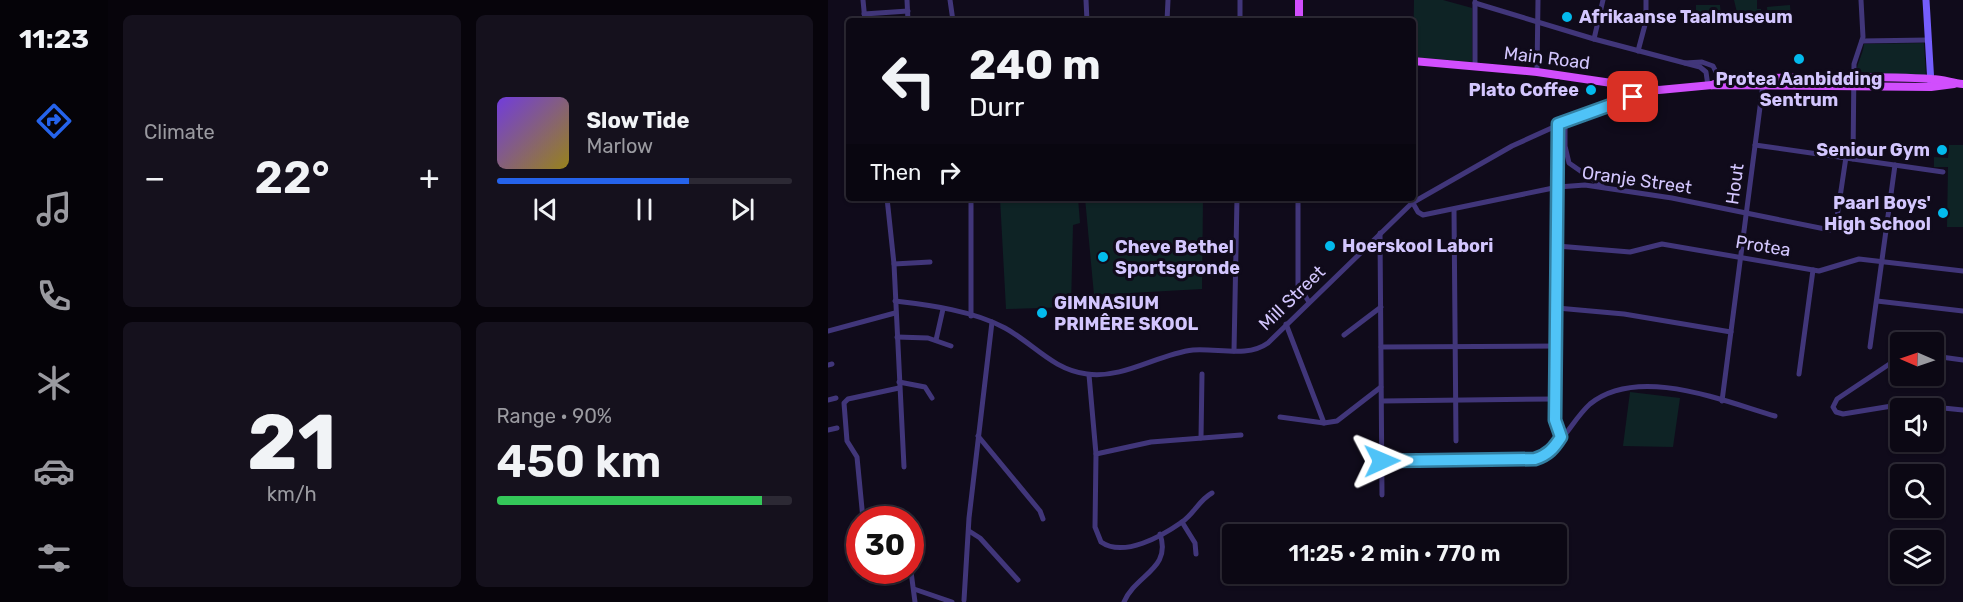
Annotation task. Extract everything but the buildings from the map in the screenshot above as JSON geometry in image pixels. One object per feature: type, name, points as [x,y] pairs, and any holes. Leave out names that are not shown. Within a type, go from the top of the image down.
[{"type":"main road","points":[[1299,0],[1299,18]]},
{"type":"main road","points":[[1926,0],[1931,82]]},
{"type":"main road","name":"Main Road","points":[[1416,61],[1537,72],[1659,90],[1763,83],[1931,82],[1958,84]]},
{"type":"street","points":[[863,0],[865,18],[908,11]]},
{"type":"street","points":[[907,0],[908,18]]},
{"type":"street","points":[[950,0],[953,18]]},
{"type":"street","points":[[1086,0],[1087,18]]},
{"type":"street","points":[[1167,18],[1168,0]]},
{"type":"street","points":[[1240,0],[1240,18]]},
{"type":"street","points":[[1537,72],[1538,0]]},
{"type":"street","points":[[1594,39],[1603,0]]},
{"type":"street","points":[[1638,51],[1646,21],[1646,0]]},
{"type":"street","points":[[1853,159],[1854,64],[1862,41],[1861,0]]},
{"type":"street","points":[[1475,66],[1475,1],[1538,23],[1704,69],[1714,85]]},
{"type":"street","points":[[1862,41],[1928,40]]},
{"type":"street","points":[[1680,64],[1695,62],[1711,65],[1716,70],[1714,85]]},
{"type":"street","name":"Hout","points":[[1722,401],[1763,83]]},
{"type":"street","name":"Mill Street","points":[[1416,198],[1483,160],[1558,124],[1630,100],[1635,87]]},
{"type":"street","points":[[1565,122],[1565,146],[1569,163],[1603,187]]},
{"type":"street","points":[[1558,124],[1555,420],[1561,437]]},
{"type":"street","points":[[1755,146],[1943,172]]},
{"type":"street","name":"Oranje Street","points":[[1411,201],[1421,214],[1558,187],[1603,187],[1828,230],[1835,228],[1846,157]]},
{"type":"street","points":[[1870,347],[1895,165]]},
{"type":"street","points":[[887,201],[894,264],[904,468]]},
{"type":"street","points":[[971,201],[971,316]]},
{"type":"street","points":[[1234,351],[1237,201]]},
{"type":"street","points":[[1298,201],[1298,285],[1309,302]]},
{"type":"street","name":"Mill Street","points":[[895,301],[943,309],[993,322],[1011,332],[1055,364],[1089,375],[1119,371],[1184,351],[1252,351],[1263,347],[1411,201]]},
{"type":"street","points":[[1454,208],[1456,441]]},
{"type":"street","points":[[1380,232],[1382,495]]},
{"type":"street","name":"Protea","points":[[1557,246],[1630,252],[1662,244],[1813,270],[1823,270],[1853,260],[1963,271]]},
{"type":"street","points":[[894,264],[930,262]]},
{"type":"street","points":[[1799,374],[1813,270]]},
{"type":"street","points":[[1877,301],[1963,311]]},
{"type":"street","points":[[1344,335],[1381,307]]},
{"type":"street","points":[[1557,308],[1624,314],[1731,332]]},
{"type":"street","points":[[936,340],[943,309]]},
{"type":"street","points":[[828,331],[895,313]]},
{"type":"street","points":[[964,600],[978,436],[993,322]]},
{"type":"street","points":[[1286,324],[1324,423]]},
{"type":"street","points":[[897,337],[936,340],[951,346]]},
{"type":"street","points":[[1381,347],[1557,346]]},
{"type":"street","points":[[1944,357],[1963,360]]},
{"type":"street","points":[[1890,364],[1837,399],[1834,410],[1843,414],[1913,404],[1963,410]]},
{"type":"street","points":[[1200,438],[1202,374]]},
{"type":"street","points":[[1089,375],[1096,454],[1095,527],[1101,542],[1111,547],[1123,548],[1160,534],[1182,522],[1202,499],[1212,493]]},
{"type":"street","points":[[862,506],[857,457],[847,441],[844,403],[848,399],[899,385],[925,387],[932,398]]},
{"type":"street","points":[[1382,461],[1535,459],[1551,451],[1589,405],[1614,390],[1630,386],[1662,388],[1722,401],[1775,416]]},
{"type":"street","points":[[1281,417],[1324,423],[1337,421],[1381,387]]},
{"type":"street","points":[[828,400],[836,398]]},
{"type":"street","points":[[1382,401],[1556,399]]},
{"type":"street","points":[[828,430],[837,428]]},
{"type":"street","points":[[1096,454],[1151,442],[1241,435]]},
{"type":"street","points":[[978,436],[1040,511],[1043,519]]},
{"type":"street","points":[[1182,522],[1195,543],[1196,554]]},
{"type":"street","points":[[969,531],[986,544],[1018,580]]},
{"type":"street","points":[[1124,602],[1131,589],[1162,559],[1164,550],[1160,534]]},
{"type":"street","points":[[913,584],[915,602]]},
{"type":"street","points":[[914,590],[952,602]]},
{"type":"green space","points":[[1414,0],[1443,0],[1472,8],[1472,62],[1416,57],[1416,18],[1414,18]]},
{"type":"green space","points":[[1734,0],[1757,0],[1757,9],[1761,9],[1762,23],[1740,25]]},
{"type":"green space","points":[[1696,5],[1720,5],[1721,16],[1696,16]]},
{"type":"green space","points":[[1790,5],[1791,19],[1768,21],[1767,7]]},
{"type":"green space","points":[[1924,43],[1926,75],[1856,78],[1864,44]]},
{"type":"green space","points":[[1949,145],[1963,145],[1963,227],[1947,227],[1948,167],[1934,167],[1934,157],[1948,158]]},
{"type":"green space","points":[[1000,201],[1078,201],[1080,223],[1073,225],[1071,307],[1006,309]]},
{"type":"green space","points":[[1085,201],[1203,201],[1202,289],[1094,295]]},
{"type":"green space","points":[[1630,392],[1680,398],[1673,447],[1623,446]]},
{"type":"place","name":"Afrikaanse Taalmuseum","points":[[1567,17]]},
{"type":"place","name":"Protea Aanbidding Sentrum","points":[[1799,59]]},
{"type":"place","name":"Plato Coffee","points":[[1591,90]]},
{"type":"place","name":"Seniour Gym","points":[[1942,150]]},
{"type":"place","name":"Paarl Boys' High School","points":[[1943,213]]},
{"type":"place","name":"Hoerskool Labori","points":[[1330,246]]},
{"type":"place","name":"Cheve Bethel Sportsgronde","points":[[1103,257]]},
{"type":"place","name":"GIMNASIUM PRIMÊRE SKOOL","points":[[1042,313]]},
{"type":"route","points":[[1382,461],[1535,459],[1551,451],[1561,437],[1555,420],[1558,124],[1633,97]]}]
